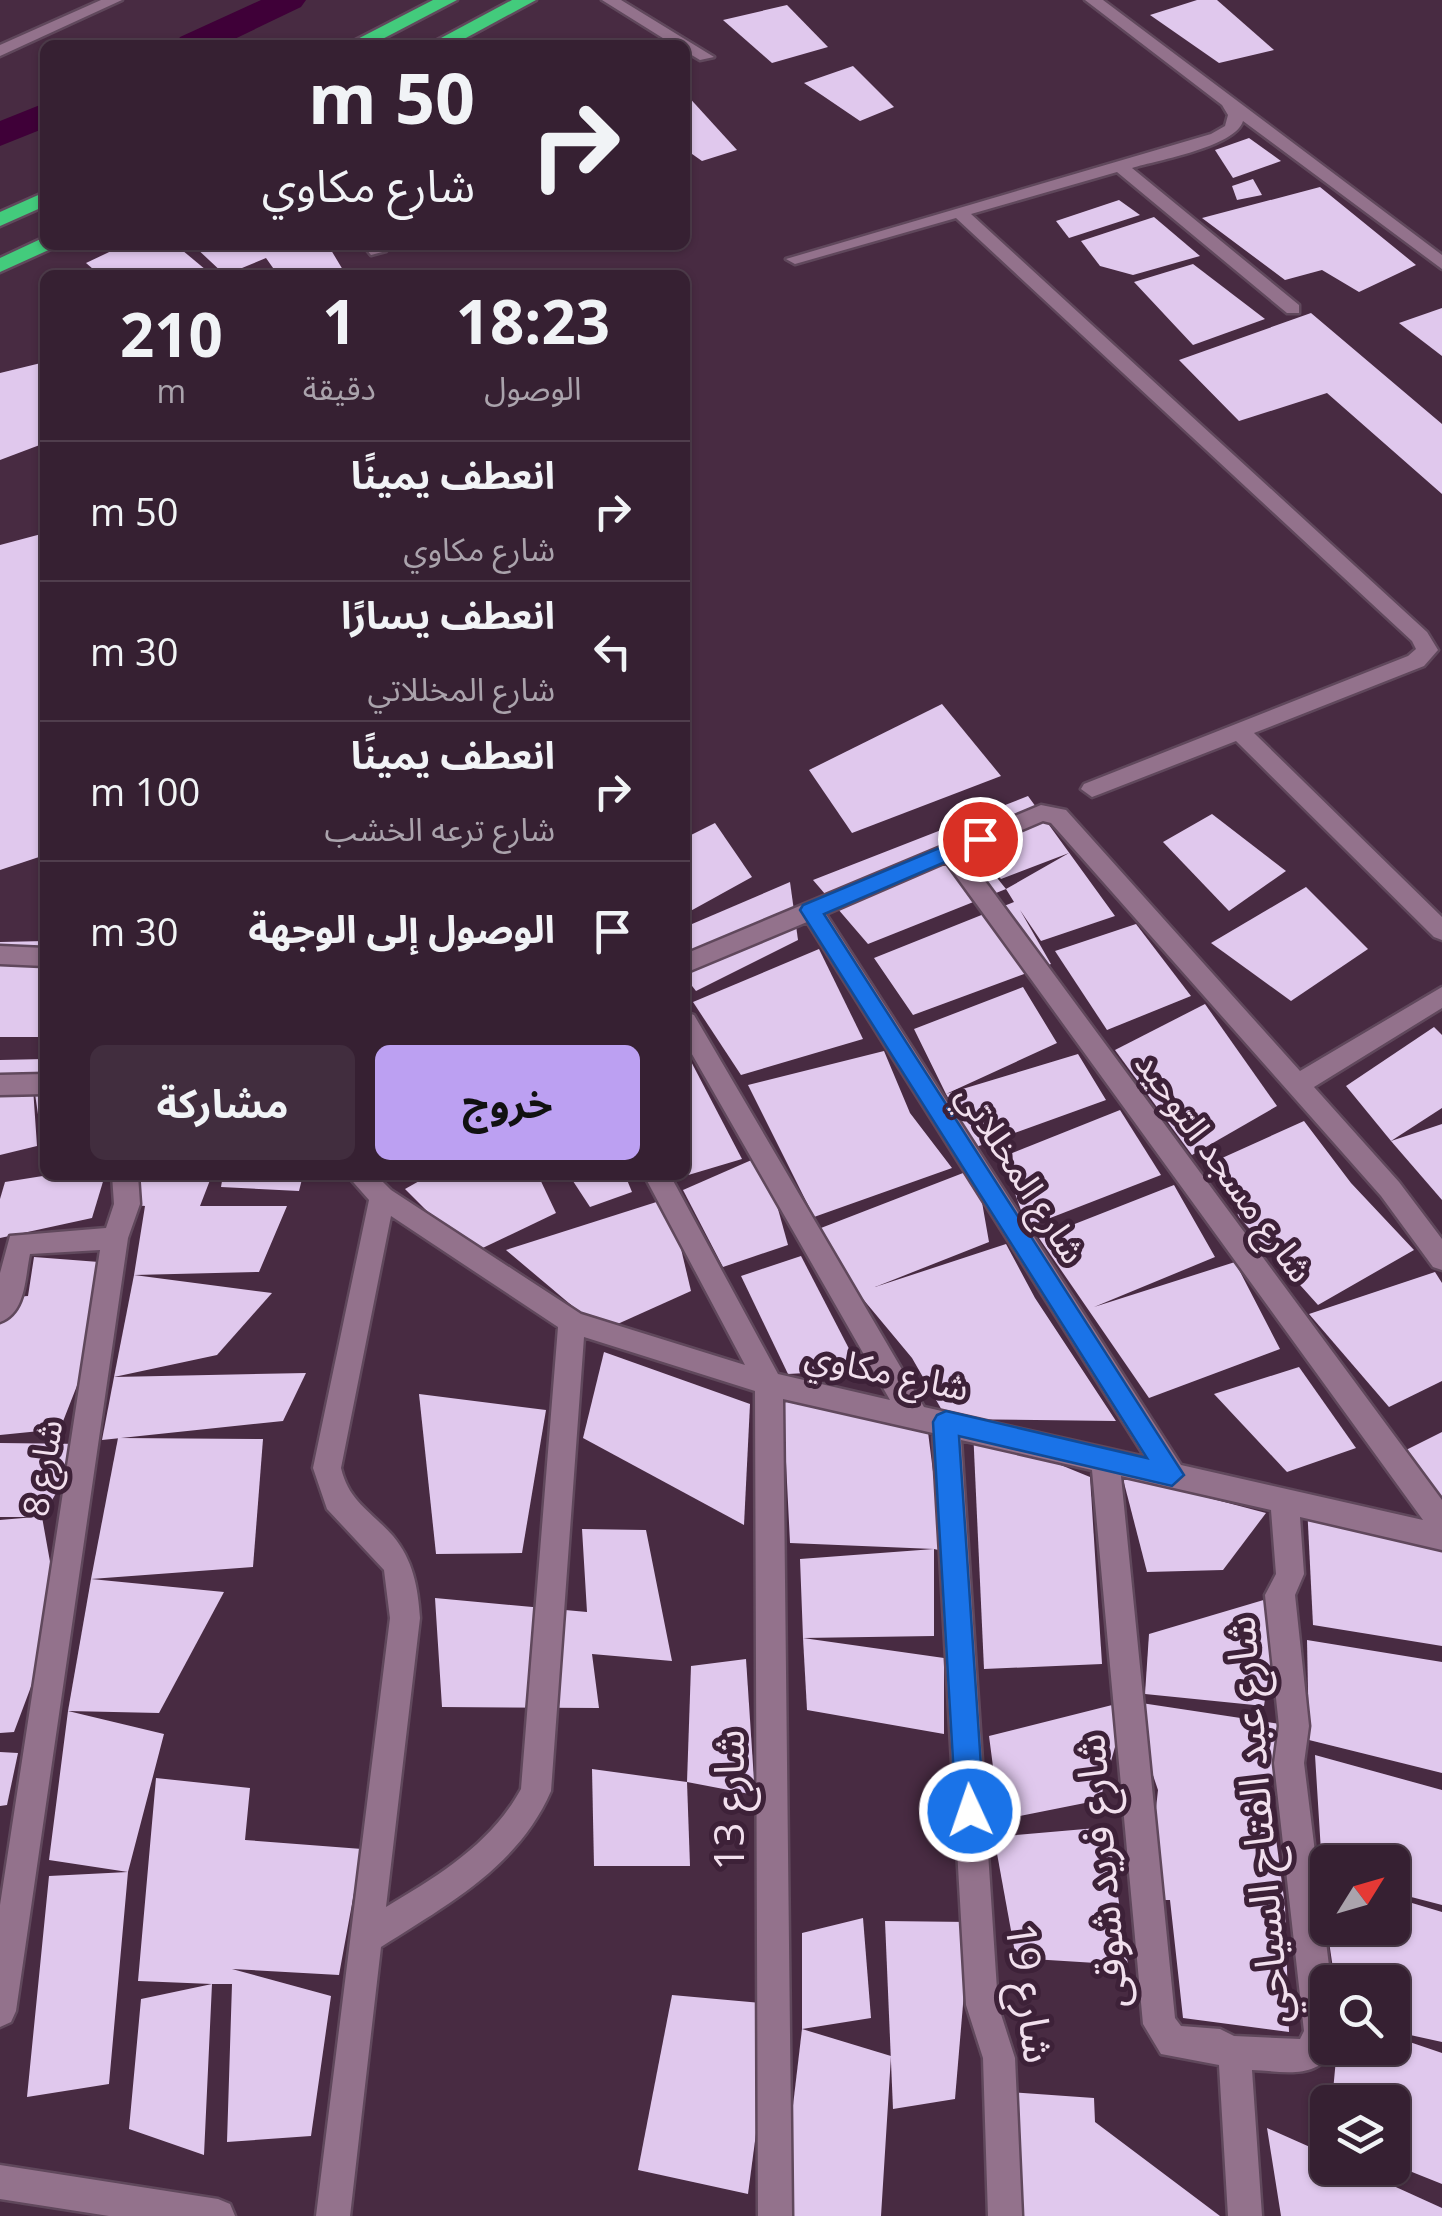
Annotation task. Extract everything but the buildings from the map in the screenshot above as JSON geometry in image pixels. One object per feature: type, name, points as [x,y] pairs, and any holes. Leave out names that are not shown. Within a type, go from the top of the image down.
[{"type":"highway","points":[[366,40],[448,0]]},
{"type":"highway","points":[[448,40],[527,0]]},
{"type":"highway","points":[[0,220],[40,200]]},
{"type":"highway","points":[[0,266],[40,246]]},
{"type":"street","points":[[0,51],[114,0]]},
{"type":"street","points":[[610,0],[677,40]]},
{"type":"street","points":[[1094,0],[1442,264]]},
{"type":"street","points":[[0,30],[22,41]]},
{"type":"street","points":[[690,48],[706,57]]},
{"type":"street","points":[[796,259],[1217,138],[1233,128],[1236,115],[1228,102]]},
{"type":"street","points":[[1120,166],[1293,308]]},
{"type":"street","points":[[959,212],[1420,637],[1427,650],[1416,661],[1092,789]]},
{"type":"street","points":[[1239,731],[1442,930]]},
{"type":"street","points":[[690,962],[1041,814],[1065,821],[1390,1189],[1442,1258]]},
{"type":"street","name":"شارع مسجد التوحيد","points":[[950,852],[1442,1523]]},
{"type":"street","name":"شارع المخللاتي","points":[[811,910],[1172,1475]]},
{"type":"street","points":[[0,955],[40,957]]},
{"type":"street","points":[[1299,1084],[1439,1002]]},
{"type":"street","points":[[690,1030],[914,1416]]},
{"type":"street","points":[[0,1084],[40,1084]]},
{"type":"street","name":"شارع 8","points":[[0,2012],[115,1238],[127,1204],[125,1180]]},
{"type":"street","name":"شارع مكاوي","points":[[365,1180],[382,1197],[572,1322],[769,1384],[1442,1536]]},
{"type":"street","points":[[659,1180],[769,1384]]},
{"type":"street","points":[[333,2216],[405,1618],[404,1586],[392,1556],[338,1505],[327,1468],[382,1197]]},
{"type":"street","points":[[0,1311],[7,1303],[19,1244],[115,1238]]},
{"type":"street","points":[[366,1938],[500,1848],[522,1823],[536,1792],[572,1322]]},
{"type":"street","name":"شارع 13","points":[[769,1384],[775,2216]]},
{"type":"street","name":"شارع 19","points":[[946,1422],[982,2005],[999,2058],[1005,2216]]},
{"type":"street","name":"شارع فريد شوقى","points":[[1105,1459],[1159,2024],[1173,2042],[1215,2044],[1232,2052]]},
{"type":"street","name":"شارع عبد الفتاح السياحي","points":[[1232,2052],[1305,2056],[1316,2046],[1320,2032],[1289,1763],[1294,1726],[1280,1595],[1290,1574],[1284,1501]]},
{"type":"street","points":[[1232,2052],[1237,2062],[1246,2216]]},
{"type":"street","points":[[0,2182],[202,2215]]},
{"type":"waterway","points":[[204,40],[289,0]]},
{"type":"waterway","points":[[0,135],[40,116]]},
{"type":"route","points":[[970,1811],[946,1422],[1172,1475],[811,910],[980,839]]}]
